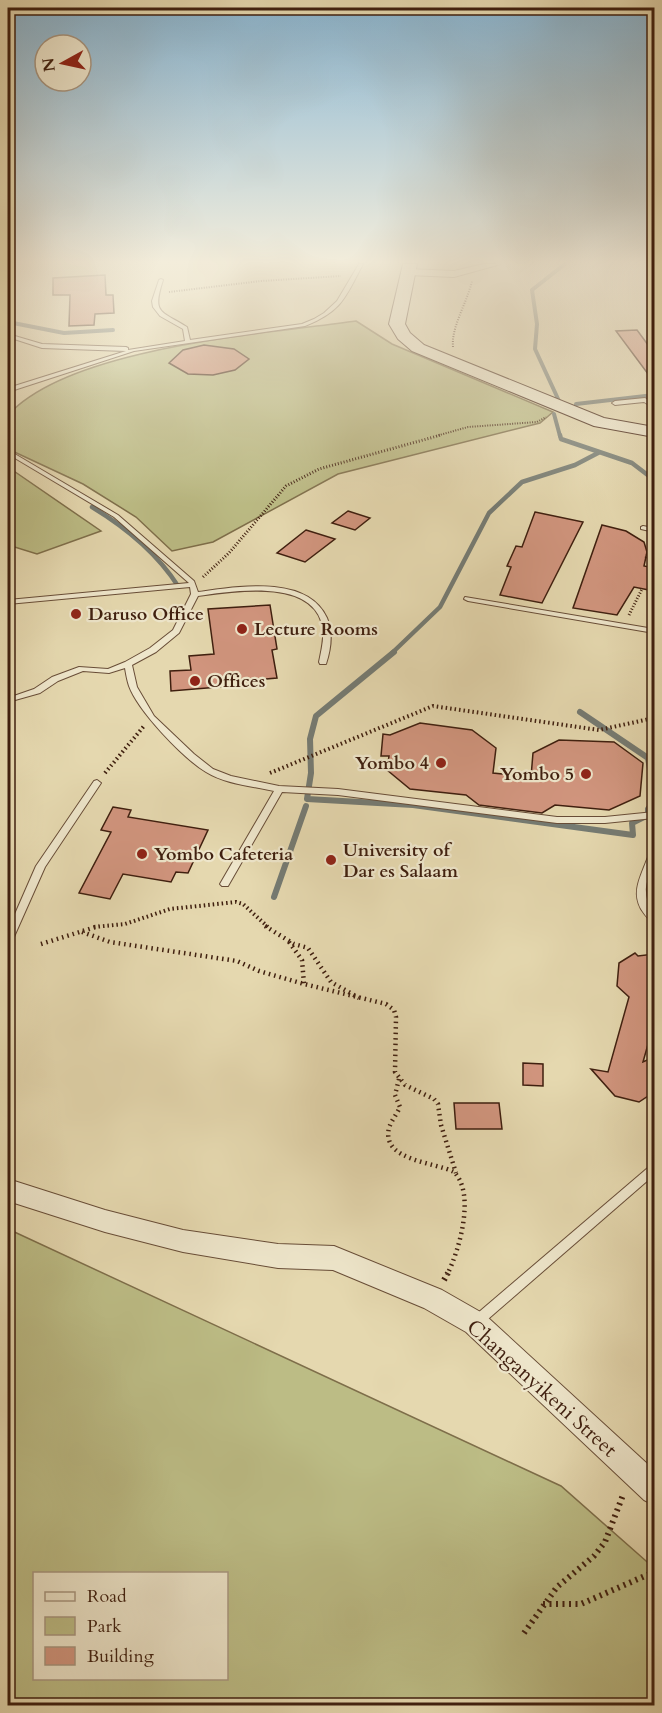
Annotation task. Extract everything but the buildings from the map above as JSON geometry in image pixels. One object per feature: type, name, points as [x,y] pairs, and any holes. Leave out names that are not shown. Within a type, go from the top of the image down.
[{"type":"street","points":[[413,344],[477,374],[600,422],[654,432]]},
{"type":"street","name":"Changanyikeni Street","points":[[8,1190],[105,1221],[183,1241],[278,1256],[334,1258],[433,1299],[475,1323],[654,1490]]},
{"type":"lane","points":[[36,344],[133,350]]},
{"type":"lane","points":[[8,390],[133,350],[170,344]]},
{"type":"lane","points":[[615,402],[645,400],[654,406]]},
{"type":"lane","points":[[8,452],[116,516],[194,590]]},
{"type":"lane","points":[[643,528],[654,530]]},
{"type":"lane","points":[[8,602],[262,586],[304,598],[314,604],[326,624],[323,662]]},
{"type":"lane","points":[[8,700],[37,691],[55,679],[82,669],[109,671],[128,664],[153,650],[176,631],[194,590]]},
{"type":"lane","points":[[468,599],[654,631]]},
{"type":"lane","points":[[128,664],[133,687],[152,717],[210,771],[247,782],[309,793],[338,792],[557,820],[605,820],[654,815]]},
{"type":"lane","points":[[8,939],[41,866],[97,783]]},
{"type":"lane","points":[[225,884],[279,789]]},
{"type":"lane","points":[[654,854],[639,887],[645,908],[654,920]]},
{"type":"lane","points":[[475,1323],[654,1169]]},
{"type":"path","points":[[454,344],[455,351],[477,374]]},
{"type":"path","points":[[194,590],[286,486],[319,470],[468,427],[537,422],[565,407]]},
{"type":"path","points":[[646,558],[654,538]]},
{"type":"path","points":[[624,625],[642,589]]},
{"type":"path","points":[[247,782],[433,706],[599,730],[654,718]]},
{"type":"path","points":[[97,783],[152,717]]},
{"type":"path","points":[[41,944],[106,925],[125,924],[182,907],[236,902],[243,904],[256,919],[288,940],[308,948],[331,982],[360,998]]},
{"type":"path","points":[[82,932],[95,939],[110,942],[237,961],[259,971],[304,984],[360,998],[375,999],[394,1010],[396,1031],[394,1062],[399,1079],[395,1095],[400,1107],[389,1129],[389,1138],[393,1147],[425,1164],[456,1173]]},
{"type":"path","points":[[288,940],[302,960],[304,984]]},
{"type":"path","points":[[399,1079],[412,1089],[434,1099],[438,1104],[463,1198],[465,1219],[457,1257],[433,1299]]},
{"type":"path","points":[[524,1633],[557,1587],[594,1556],[605,1542],[631,1467]]},
{"type":"path","points":[[543,1604],[581,1604],[654,1572]]},
{"type":"green space","points":[[191,344],[392,344],[553,412],[540,423],[338,474],[213,542],[172,551],[136,517],[83,484],[8,449],[8,415],[37,392],[76,373],[171,347]]},
{"type":"green space","points":[[8,467],[101,531],[37,554],[8,545]]},
{"type":"green space","points":[[8,1229],[561,1486],[654,1568],[654,1705],[8,1705]]},
{"type":"waterway","points":[[535,344],[535,349],[559,401]]},
{"type":"waterway","points":[[576,404],[654,395]]},
{"type":"waterway","points":[[554,414],[560,436]]},
{"type":"waterway","points":[[560,435],[561,439],[632,463],[649,476]]},
{"type":"waterway","points":[[392,653],[440,607],[489,513],[522,482],[575,465],[598,453]]},
{"type":"waterway","points":[[92,507],[116,523],[150,552],[178,586]]},
{"type":"waterway","points":[[394,652],[316,716],[310,739],[311,773],[307,799],[413,805],[633,835],[632,823],[648,815],[648,809],[654,801]]},
{"type":"waterway","points":[[580,712],[648,758],[654,791]]},
{"type":"waterway","points":[[274,897],[306,806]]},
{"type":"place","name":"Daruso Office","points":[[76,614]]},
{"type":"place","name":"Lecture Rooms","points":[[242,629]]},
{"type":"place","name":"Offices","points":[[195,681]]},
{"type":"place","name":"Yombo 4","points":[[441,763]]},
{"type":"place","name":"Yombo 5","points":[[586,774]]},
{"type":"place","name":"Yombo Cafeteria","points":[[142,854]]},
{"type":"place","name":"University of Dar es Salaam","points":[[331,860]]}]
